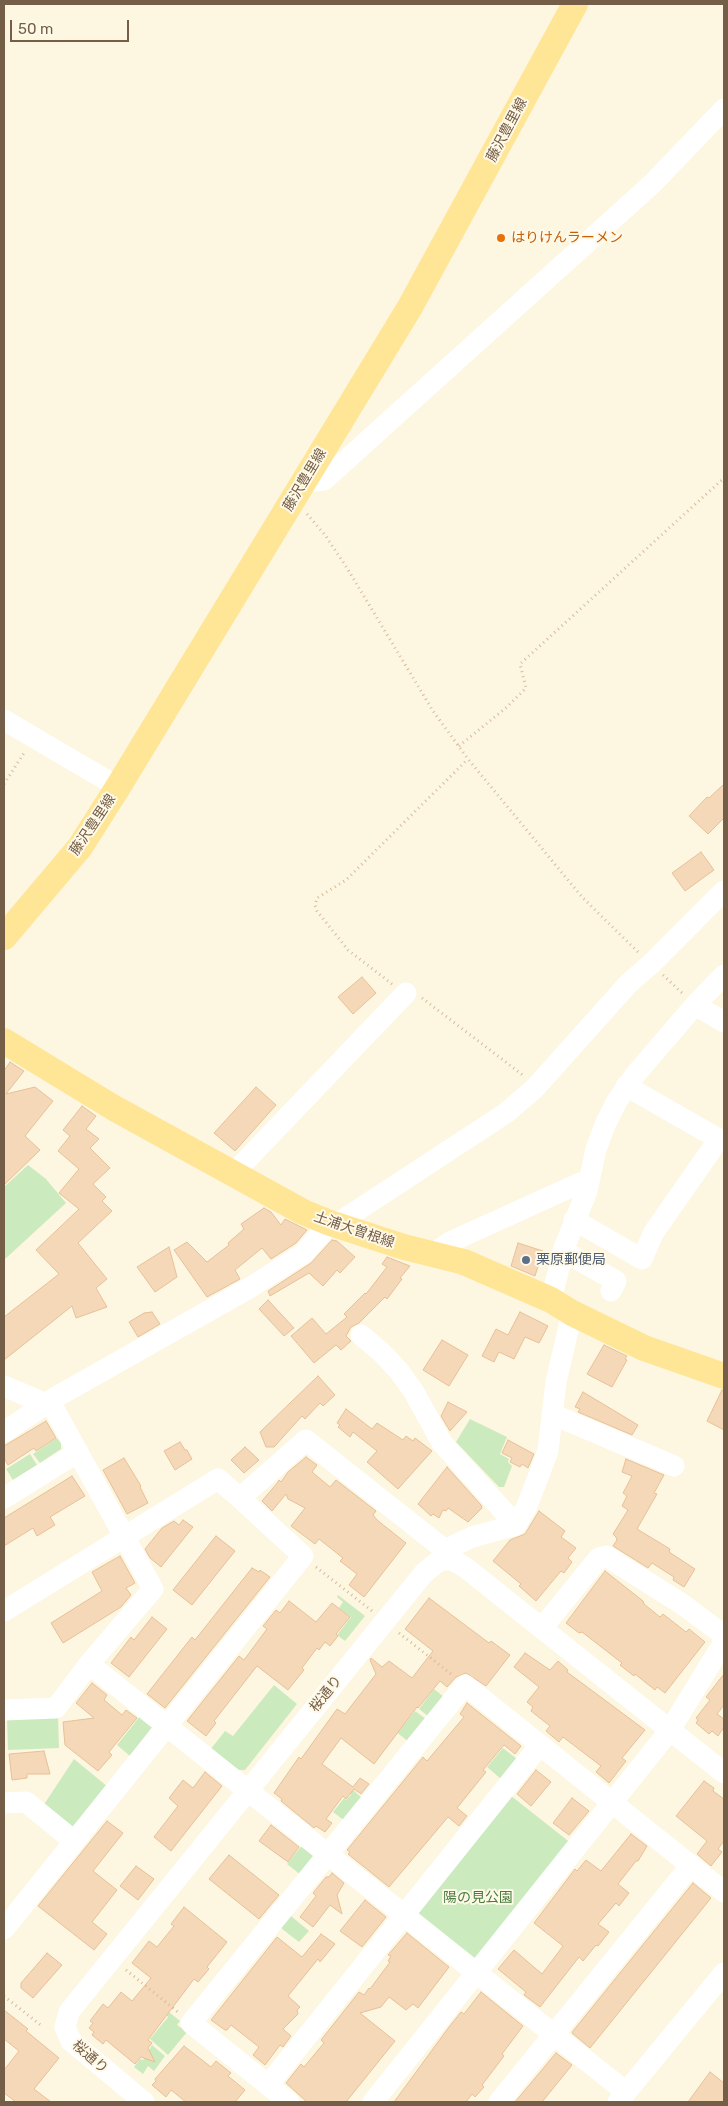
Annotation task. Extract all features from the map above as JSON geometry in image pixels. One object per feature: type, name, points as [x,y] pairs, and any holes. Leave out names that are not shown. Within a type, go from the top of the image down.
[{"type":"main road","name":"藤沢豊里線","points":[[4,937],[80,848],[118,786],[410,307],[575,4]]},
{"type":"main road","name":"土浦大曽根線","points":[[4,1041],[114,1108],[303,1212],[333,1224],[464,1262],[644,1348],[724,1376]]},
{"type":"street","points":[[304,482],[324,480],[652,184],[724,109]]},
{"type":"street","points":[[4,720],[118,786]]},
{"type":"street","points":[[4,1432],[46,1404],[251,1287],[304,1254],[333,1224],[506,1113],[535,1088],[629,983],[651,964],[724,891]]},
{"type":"street","points":[[362,1335],[382,1352],[399,1371],[414,1392],[442,1443],[516,1525],[527,1506],[548,1451],[556,1382],[563,1252],[587,1191],[605,1124],[626,1086],[695,1005],[724,975]]},
{"type":"street","points":[[233,1174],[406,993]]},
{"type":"street","points":[[695,1005],[724,1022]]},
{"type":"street","points":[[574,1220],[642,1259],[654,1232],[722,1141],[626,1086]]},
{"type":"street","points":[[433,1254],[450,1242],[580,1183],[588,1183]]},
{"type":"street","points":[[563,1252],[616,1281],[610,1291]]},
{"type":"street","points":[[4,1386],[53,1408],[125,1536],[152,1589],[89,1664],[56,1708],[4,1710]]},
{"type":"street","points":[[552,1414],[674,1466]]},
{"type":"street","points":[[240,1498],[306,1440],[446,1554],[459,1562],[724,1773]]},
{"type":"street","points":[[4,1498],[78,1452]]},
{"type":"street","points":[[4,1611],[218,1479],[303,1556],[4,1929]]},
{"type":"street","name":"桜通り","points":[[144,2102],[71,2041],[65,2027],[66,2020],[75,2004],[424,1572],[446,1554],[472,1538],[516,1525]]},
{"type":"street","points":[[542,1628],[598,1558],[606,1556],[682,1604],[724,1635]]},
{"type":"street","points":[[374,2102],[670,1730],[724,1642]]},
{"type":"street","points":[[89,1664],[554,2035],[622,2097],[724,1974]]},
{"type":"street","points":[[289,2102],[192,2023],[466,1685],[724,1892]]},
{"type":"street","points":[[268,2086],[540,1745]]},
{"type":"street","points":[[4,1803],[26,1802],[74,1841]]},
{"type":"street","points":[[499,2102],[691,1865]]},
{"type":"path","points":[[459,746],[507,707],[526,688],[520,664],[724,478]]},
{"type":"path","points":[[289,506],[309,516],[325,535],[433,711],[468,759],[582,897],[695,1005]]},
{"type":"path","points":[[4,784],[34,737]]},
{"type":"path","points":[[468,759],[346,880],[317,898],[315,905],[317,911],[348,950],[406,993],[415,994],[522,1074],[535,1088]]},
{"type":"path","points":[[303,1556],[374,1613]]},
{"type":"path","points":[[393,1628],[466,1685]]},
{"type":"path","points":[[122,1966],[192,2023]]},
{"type":"path","points":[[4,1996],[43,2027]]},
{"type":"green space","points":[[28,1165],[46,1179],[66,1203],[4,1260],[4,1187]]},
{"type":"green space","points":[[470,1419],[507,1437],[500,1454],[509,1459],[508,1462],[512,1466],[504,1487],[499,1487],[456,1442]]},
{"type":"green space","points":[[57,1438],[61,1443],[61,1449],[40,1463],[33,1454]]},
{"type":"green space","points":[[30,1454],[37,1465],[13,1480],[6,1469]]},
{"type":"green space","points":[[338,1595],[365,1616],[345,1641],[337,1635],[351,1617],[339,1608],[343,1602],[337,1597]]},
{"type":"green space","points":[[274,1685],[297,1704],[245,1770],[236,1770],[210,1750],[225,1731],[233,1736]]},
{"type":"green space","points":[[434,1689],[444,1697],[428,1716],[419,1709]]},
{"type":"green space","points":[[415,1711],[426,1719],[409,1742],[395,1731],[400,1730]]},
{"type":"green space","points":[[58,1716],[59,1748],[8,1750],[7,1717]]},
{"type":"green space","points":[[140,1716],[153,1726],[130,1756],[117,1745]]},
{"type":"green space","points":[[503,1748],[517,1759],[501,1779],[487,1767]]},
{"type":"green space","points":[[74,1759],[108,1787],[78,1826],[70,1828],[43,1806]]},
{"type":"green space","points":[[352,1789],[362,1798],[345,1821],[333,1812],[344,1798],[346,1800],[351,1795],[349,1792]]},
{"type":"green space","name":"陽の見公園","points":[[510,1795],[572,1844],[477,1964],[419,1916],[417,1910]]},
{"type":"green space","points":[[303,1844],[314,1852],[315,1858],[301,1875],[287,1864]]},
{"type":"green space","points":[[291,1916],[309,1931],[299,1942],[281,1928]]},
{"type":"green space","points":[[169,2012],[180,2021],[177,2025],[187,2032],[168,2055],[150,2039],[168,2017],[166,2015]]},
{"type":"green space","points":[[152,2045],[165,2056],[154,2071],[148,2066],[143,2074],[134,2067],[140,2059],[143,2060]]},
{"type":"building","points":[[724,784],[724,818],[708,834],[689,816],[707,797],[709,798]]},
{"type":"building","points":[[701,852],[714,870],[685,891],[672,873]]},
{"type":"building","points":[[362,977],[376,993],[353,1014],[338,997]]},
{"type":"building","points":[[10,1062],[24,1071],[6,1094],[35,1087],[53,1101],[25,1136],[40,1150],[4,1185],[4,1071]]},
{"type":"building","points":[[256,1087],[276,1105],[235,1151],[214,1133]]},
{"type":"building","points":[[82,1106],[96,1116],[86,1129],[99,1139],[90,1148],[110,1168],[93,1184],[106,1197],[102,1201],[112,1211],[78,1243],[107,1279],[96,1288],[107,1307],[76,1318],[72,1306],[4,1360],[4,1317],[59,1274],[36,1250],[79,1209],[59,1193],[79,1169],[58,1151],[70,1136],[63,1130]]},
{"type":"building","points":[[264,1208],[271,1212],[281,1225],[285,1219],[307,1230],[296,1243],[271,1259],[262,1248],[235,1270],[240,1279],[207,1297],[174,1250],[187,1242],[207,1262],[229,1245],[228,1243],[244,1229],[241,1224]]},
{"type":"building","points":[[332,1240],[337,1241],[355,1257],[340,1273],[337,1270],[323,1286],[309,1273],[270,1296],[268,1291],[311,1263]]},
{"type":"building","points":[[518,1243],[543,1251],[535,1276],[511,1266]]},
{"type":"building","points":[[169,1247],[177,1277],[155,1292],[137,1267]]},
{"type":"building","points":[[387,1257],[410,1266],[400,1278],[402,1279],[387,1299],[385,1297],[359,1323],[351,1327],[346,1336],[351,1341],[341,1350],[336,1345],[314,1363],[291,1336],[312,1318],[326,1334],[347,1317],[344,1314],[366,1294],[387,1267],[382,1264]]},
{"type":"building","points":[[268,1300],[294,1328],[284,1336],[259,1309]]},
{"type":"building","points":[[152,1312],[160,1324],[138,1337],[129,1322],[144,1313]]},
{"type":"building","points":[[520,1312],[548,1326],[539,1343],[525,1337],[514,1359],[499,1352],[494,1362],[482,1356],[496,1329],[508,1335]]},
{"type":"building","points":[[442,1340],[468,1355],[449,1386],[423,1370]]},
{"type":"building","points":[[604,1345],[627,1356],[625,1359],[627,1360],[612,1387],[587,1374]]},
{"type":"building","points":[[318,1376],[335,1395],[323,1406],[320,1403],[305,1419],[302,1416],[274,1447],[266,1447],[260,1432]]},
{"type":"building","points":[[722,1390],[724,1391],[724,1430],[707,1421]]},
{"type":"building","points":[[583,1392],[638,1425],[632,1435],[578,1412],[580,1409],[575,1407]]},
{"type":"building","points":[[448,1402],[467,1412],[450,1431],[441,1416]]},
{"type":"building","points":[[346,1409],[372,1429],[377,1423],[403,1440],[406,1436],[413,1441],[415,1438],[432,1451],[398,1489],[367,1462],[377,1451],[353,1432],[350,1437],[338,1427],[340,1425],[337,1423]]},
{"type":"building","points":[[46,1421],[56,1438],[36,1451],[34,1448],[8,1465],[4,1458],[4,1446]]},
{"type":"building","points":[[508,1440],[534,1454],[528,1468],[522,1464],[520,1467],[510,1462],[512,1458],[502,1453]]},
{"type":"building","points":[[180,1442],[192,1459],[175,1470],[164,1451]]},
{"type":"building","points":[[245,1447],[259,1460],[244,1473],[231,1460]]},
{"type":"building","points":[[306,1457],[317,1465],[312,1472],[330,1487],[336,1480],[376,1511],[373,1515],[377,1520],[406,1543],[364,1597],[349,1585],[357,1574],[340,1561],[343,1558],[319,1539],[315,1544],[291,1526],[305,1508],[288,1499],[286,1494],[272,1511],[262,1501],[279,1480],[281,1482],[288,1472]]},
{"type":"building","points":[[124,1458],[141,1486],[148,1503],[127,1514],[103,1470]]},
{"type":"building","points":[[626,1459],[664,1475],[654,1493],[657,1494],[637,1529],[670,1549],[669,1552],[695,1569],[684,1587],[673,1580],[674,1577],[652,1563],[648,1568],[613,1546],[617,1540],[613,1534],[628,1510],[622,1506],[627,1496],[623,1493],[632,1476],[622,1472]]},
{"type":"building","points":[[447,1467],[481,1505],[482,1508],[468,1522],[448,1508],[446,1511],[443,1510],[439,1518],[433,1514],[431,1516],[418,1504]]},
{"type":"building","points":[[72,1476],[85,1496],[50,1517],[55,1525],[37,1536],[33,1528],[4,1546],[4,1518]]},
{"type":"building","points":[[539,1511],[565,1531],[561,1537],[576,1548],[568,1558],[572,1562],[564,1573],[561,1571],[536,1601],[519,1586],[521,1584],[493,1561],[510,1540],[525,1534]]},
{"type":"building","points":[[183,1520],[193,1527],[161,1567],[150,1558],[145,1549],[162,1528],[174,1521],[179,1525]]},
{"type":"building","points":[[216,1536],[235,1551],[192,1605],[173,1590]]},
{"type":"building","points":[[120,1556],[135,1583],[126,1588],[131,1595],[121,1607],[63,1643],[51,1623],[102,1591],[92,1572]]},
{"type":"building","points":[[252,1568],[259,1572],[260,1570],[270,1577],[165,1708],[147,1694],[192,1637],[195,1640]]},
{"type":"building","points":[[605,1571],[660,1617],[663,1614],[686,1632],[689,1629],[705,1642],[665,1693],[657,1687],[655,1690],[635,1674],[634,1676],[620,1665],[622,1663],[582,1632],[579,1633],[566,1623]]},
{"type":"building","points":[[429,1598],[489,1643],[491,1641],[510,1655],[486,1686],[466,1673],[456,1677],[447,1687],[440,1681],[417,1707],[374,1764],[341,1738],[322,1764],[353,1787],[360,1778],[369,1784],[361,1794],[354,1789],[346,1799],[343,1796],[326,1819],[332,1823],[325,1832],[316,1826],[314,1828],[274,1793],[299,1757],[301,1759],[337,1709],[345,1714],[376,1674],[370,1660],[371,1658],[382,1667],[389,1661],[412,1678],[433,1651],[405,1629]]},
{"type":"building","points":[[289,1601],[316,1622],[332,1603],[350,1617],[336,1634],[338,1636],[330,1646],[325,1642],[319,1650],[317,1648],[302,1668],[304,1670],[288,1690],[257,1666],[214,1721],[216,1723],[206,1736],[187,1721],[239,1656],[244,1660],[267,1629],[263,1626],[276,1610],[280,1613]]},
{"type":"building","points":[[152,1617],[167,1629],[129,1677],[111,1663],[131,1637],[134,1640]]},
{"type":"building","points":[[525,1653],[550,1670],[558,1661],[568,1670],[567,1672],[645,1730],[622,1758],[626,1761],[609,1783],[596,1772],[601,1766],[563,1737],[559,1742],[546,1731],[550,1726],[531,1711],[533,1707],[527,1702],[539,1687],[514,1667]]},
{"type":"building","points":[[724,1674],[724,1705],[717,1714],[724,1719],[724,1727],[718,1736],[712,1731],[709,1734],[696,1723],[698,1720],[696,1718],[710,1700],[706,1697]]},
{"type":"building","points":[[92,1683],[107,1695],[104,1700],[122,1715],[126,1710],[137,1718],[109,1752],[112,1755],[98,1771],[65,1745],[63,1722],[94,1718],[76,1703]]},
{"type":"building","points":[[467,1703],[521,1746],[515,1754],[504,1745],[483,1770],[486,1772],[457,1808],[467,1816],[459,1826],[448,1817],[389,1887],[348,1854],[350,1852],[347,1850],[423,1757],[427,1761],[464,1717],[460,1714]]},
{"type":"building","points":[[44,1751],[50,1774],[27,1774],[27,1778],[12,1780],[9,1754]]},
{"type":"building","points":[[536,1770],[551,1782],[531,1806],[517,1794]]},
{"type":"building","points":[[205,1772],[222,1786],[171,1851],[154,1837],[178,1806],[169,1798],[183,1780],[193,1788]]},
{"type":"building","points":[[704,1781],[724,1799],[724,1841],[718,1849],[722,1852],[711,1866],[697,1854],[707,1841],[676,1816]]},
{"type":"building","points":[[572,1798],[589,1811],[569,1835],[553,1823]]},
{"type":"building","points":[[107,1821],[123,1833],[93,1871],[117,1890],[92,1922],[107,1934],[94,1950],[38,1906]]},
{"type":"building","points":[[271,1825],[299,1847],[288,1862],[259,1841]]},
{"type":"building","points":[[631,1834],[647,1846],[638,1861],[636,1861],[618,1884],[629,1893],[619,1906],[616,1903],[598,1924],[609,1932],[583,1961],[579,1957],[540,2007],[524,1995],[526,1992],[498,1969],[514,1950],[542,1974],[563,1946],[534,1923],[575,1869],[577,1871],[586,1860],[601,1871]]},
{"type":"building","points":[[229,1855],[279,1895],[259,1919],[209,1879]]},
{"type":"building","points":[[136,1866],[154,1879],[138,1900],[120,1886]]},
{"type":"building","points":[[332,1873],[344,1883],[337,1895],[342,1914],[330,1905],[313,1927],[300,1917],[316,1896],[313,1893],[326,1877],[329,1877]]},
{"type":"building","points":[[693,1883],[711,1898],[590,2048],[572,2033],[573,2031]]},
{"type":"building","points":[[365,1900],[386,1917],[362,1947],[340,1931]]},
{"type":"building","points":[[184,1907],[227,1942],[207,1967],[209,1969],[198,1982],[194,1979],[148,2040],[152,2043],[148,2048],[155,2062],[141,2057],[135,2064],[106,2040],[103,2044],[92,2035],[94,2032],[89,2028],[93,2023],[90,2021],[103,2004],[108,2008],[121,1992],[132,2001],[151,1978],[132,1963],[149,1941],[157,1947],[174,1926],[171,1924]]},
{"type":"building","points":[[407,1933],[449,1967],[418,2008],[413,2004],[406,2010],[389,1997],[381,2007],[360,2013],[395,2041],[346,2102],[307,2102],[286,2083],[301,2064],[304,2067],[324,2043],[321,2040],[359,1992],[364,1995],[370,1989],[390,1962],[388,1961],[391,1956],[388,1955]]},
{"type":"building","points":[[321,1934],[335,1944],[320,1962],[318,1959],[288,1996],[300,2007],[297,2010],[298,2014],[283,2029],[291,2036],[283,2047],[280,2045],[265,2065],[253,2055],[259,2047],[231,2025],[225,2030],[211,2020],[277,1937],[302,1957]]},
{"type":"building","points":[[47,1953],[62,1965],[33,1998],[21,1988],[21,1983]]},
{"type":"building","points":[[481,1992],[523,2026],[502,2054],[504,2056],[482,2085],[484,2087],[475,2097],[472,2094],[466,2102],[394,2102],[449,2027],[461,2012],[464,2014]]},
{"type":"building","points":[[4,2010],[59,2058],[34,2089],[51,2102],[16,2102],[4,2093],[4,2070],[19,2051],[4,2039]]},
{"type":"building","points":[[184,2046],[211,2067],[216,2061],[231,2073],[228,2076],[245,2090],[235,2102],[186,2102],[171,2090],[166,2097],[152,2085]]},
{"type":"building","points":[[556,2053],[572,2065],[542,2102],[515,2102]]},
{"type":"building","points":[[710,2072],[724,2083],[724,2102],[688,2102]]},
{"type":"place","name":"はりけんラーメン","points":[[501,238]]},
{"type":"place","name":"栗原郵便局","points":[[526,1260]]}]
